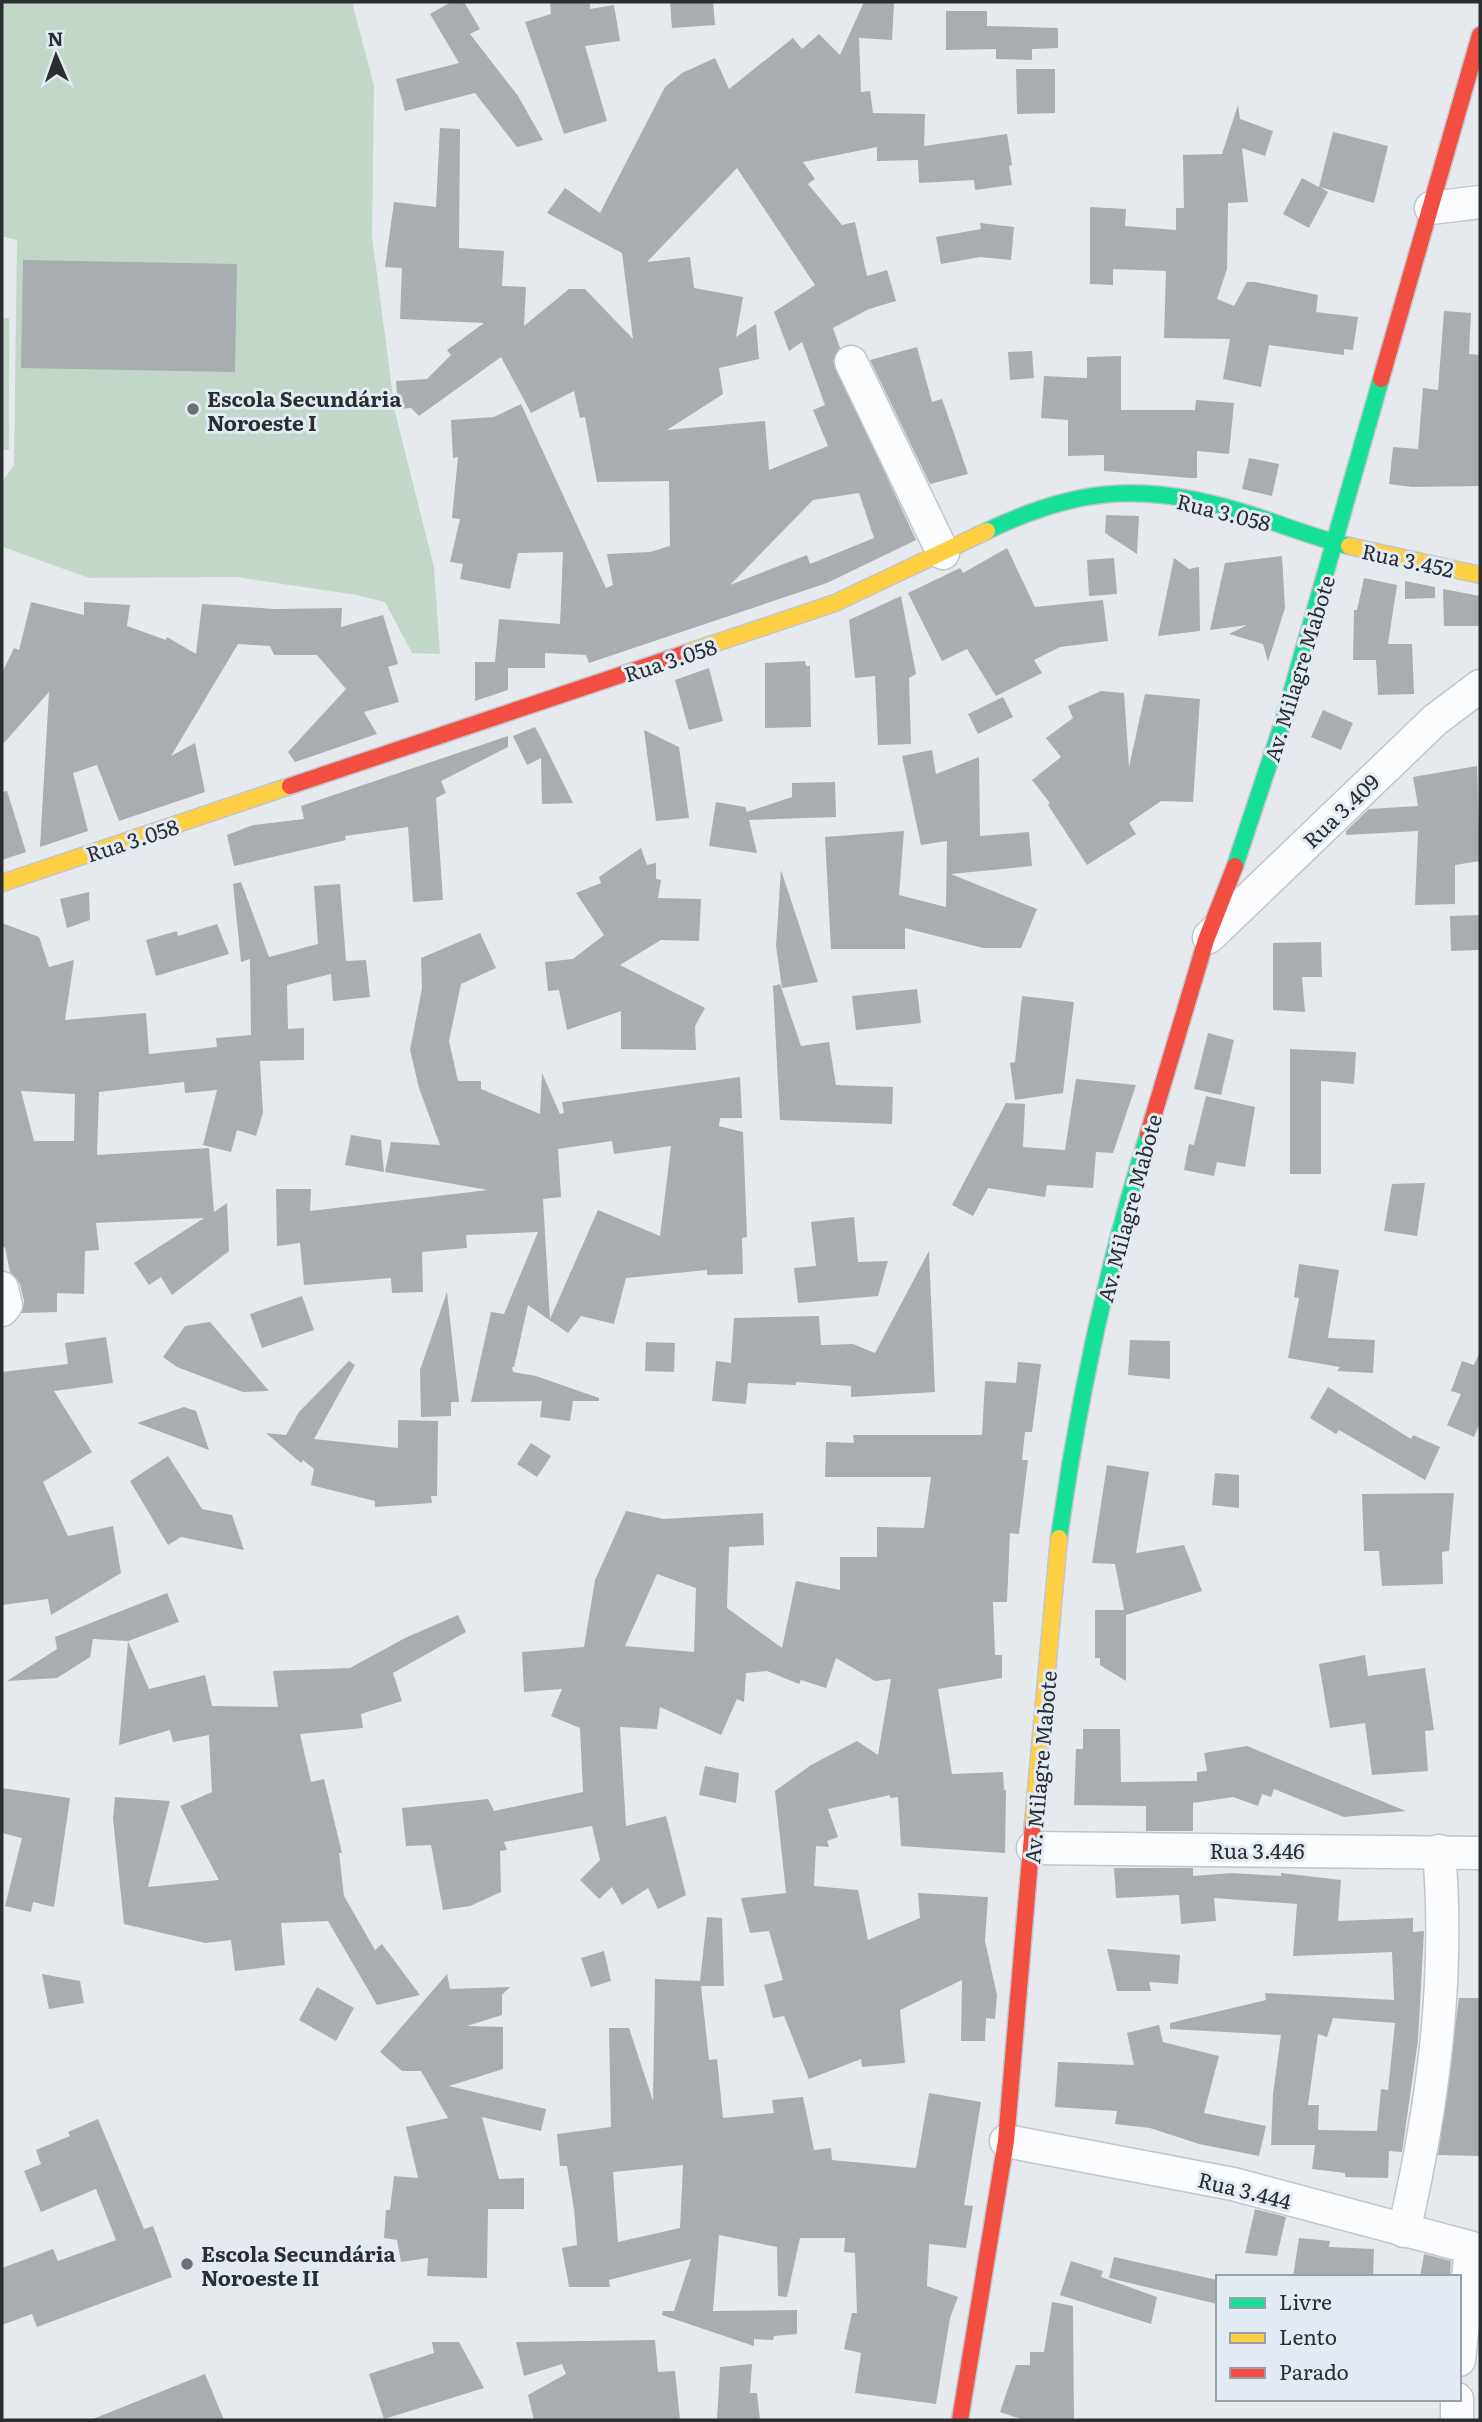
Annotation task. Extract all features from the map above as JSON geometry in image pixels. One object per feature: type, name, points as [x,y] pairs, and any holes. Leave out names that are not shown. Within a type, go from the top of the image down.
[{"type":"street","name":"Av. Milagre Mabote","points":[[960,2420],[1006,2141],[1057,1552],[1073,1437],[1100,1308],[1135,1178],[1206,940],[1243,847],[1336,543],[1480,35]]},
{"type":"street","points":[[1431,208],[1480,202]]},
{"type":"street","points":[[850,362],[943,553]]},
{"type":"street","name":"Rua 3.058","points":[[2,883],[835,603],[1005,522],[1054,503],[1110,492],[1166,496],[1221,506],[1336,543]]},
{"type":"street","name":"Rua 3.452","points":[[1336,543],[1480,575]]},
{"type":"street","name":"Rua 3.409","points":[[1206,940],[1435,720],[1480,686]]},
{"type":"street","points":[[2,1288],[6,1305],[2,1310]]},
{"type":"street","name":"Rua 3.446","points":[[1033,1848],[1480,1853]]},
{"type":"street","points":[[1404,2231],[1427,2126],[1439,2014],[1444,1957],[1439,1851]]},
{"type":"street","name":"Rua 3.444","points":[[1006,2141],[1233,2184],[1476,2250]]},
{"type":"street","points":[[1461,2347],[1476,2250]]},
{"type":"street","points":[[1457,2401],[1457,2420]]},
{"type":"green space","name":"Escola Secundária Noroeste I","points":[[2,2],[352,2],[374,86],[372,236],[395,412],[434,567],[440,654],[412,653],[385,602],[357,595],[236,577],[89,578],[3,547],[2,482],[14,465],[17,240],[2,236]]},
{"type":"green space","points":[[2,318],[9,318],[9,450],[2,450]]},
{"type":"building","points":[[451,2],[464,2],[480,29],[470,34],[518,96],[543,140],[517,147],[475,93],[405,111],[396,79],[459,63],[430,14]]},
{"type":"building","points":[[550,2],[590,2],[590,9],[614,5],[620,41],[585,46],[607,121],[564,134],[525,22],[551,14]]},
{"type":"building","points":[[670,2],[713,2],[715,25],[672,28]]},
{"type":"building","points":[[864,2],[894,2],[892,40],[859,38],[861,92],[870,91],[873,113],[925,114],[924,146],[1007,134],[1012,165],[1009,166],[1012,185],[975,190],[974,180],[919,183],[918,160],[877,161],[877,147],[803,162],[815,179],[808,184],[842,225],[855,222],[867,276],[887,270],[896,301],[869,309],[833,328],[840,348],[833,361],[916,540],[827,583],[589,663],[586,655],[545,653],[545,668],[508,668],[508,690],[475,701],[475,662],[495,662],[499,619],[560,624],[563,552],[518,553],[510,589],[460,579],[463,564],[450,562],[460,519],[452,518],[458,457],[453,458],[451,420],[494,417],[521,404],[606,588],[613,585],[607,554],[650,552],[670,546],[669,481],[597,482],[585,417],[580,418],[574,391],[531,413],[501,357],[419,416],[411,408],[398,409],[396,381],[427,379],[451,355],[447,350],[484,323],[400,319],[402,268],[385,267],[394,202],[436,207],[440,128],[460,129],[459,248],[504,251],[502,286],[526,287],[524,326],[569,289],[585,289],[633,339],[622,253],[547,213],[565,188],[600,213],[665,87],[682,73],[715,58],[729,89],[793,38],[802,49],[819,34],[840,55]],"holes":[[[737,168],[815,285],[774,312],[789,351],[802,342],[825,405],[813,410],[828,446],[769,470],[765,421],[667,430],[723,394],[719,368],[759,359],[756,324],[736,337],[743,297],[694,288],[690,257],[647,262]],[[859,493],[874,538],[810,564],[807,555],[730,585],[813,500]]]},
{"type":"building","points":[[946,11],[987,11],[987,26],[1058,28],[1058,48],[1032,49],[1032,60],[996,59],[996,49],[946,50]]},
{"type":"building","points":[[1016,69],[1055,69],[1055,113],[1017,114]]},
{"type":"building","points":[[1238,105],[1240,119],[1273,131],[1265,156],[1242,148],[1248,202],[1228,203],[1227,269],[1217,299],[1234,306],[1247,282],[1255,282],[1318,295],[1316,312],[1358,317],[1353,350],[1344,349],[1344,355],[1269,345],[1261,387],[1223,379],[1230,339],[1164,338],[1166,271],[1113,269],[1113,285],[1090,284],[1090,207],[1126,209],[1125,226],[1176,230],[1176,208],[1184,208],[1183,155],[1222,154]]},
{"type":"building","points":[[1333,132],[1388,146],[1374,203],[1320,187],[1328,192],[1309,228],[1283,214],[1302,178],[1319,187]]},
{"type":"building","points":[[980,223],[1014,227],[1011,260],[980,257],[941,264],[936,237],[981,229]]},
{"type":"building","points":[[23,260],[237,264],[235,372],[21,368]]},
{"type":"building","points":[[1444,311],[1471,313],[1469,354],[1480,355],[1480,486],[1412,487],[1389,484],[1393,447],[1418,449],[1423,388],[1438,390]]},
{"type":"building","points":[[917,347],[932,402],[942,399],[968,474],[930,484],[870,360]]},
{"type":"building","points":[[1032,351],[1034,378],[1010,380],[1008,352]]},
{"type":"building","points":[[1121,356],[1121,410],[1195,410],[1196,400],[1234,403],[1229,454],[1197,451],[1197,478],[1104,471],[1104,455],[1068,456],[1068,420],[1041,418],[1044,376],[1087,378],[1087,357]]},
{"type":"building","points":[[1249,458],[1279,464],[1272,496],[1242,489]]},
{"type":"building","points":[[1106,515],[1139,516],[1137,554],[1105,533]]},
{"type":"building","points":[[1007,548],[1035,607],[1103,600],[1108,641],[1060,647],[1034,660],[1042,673],[996,696],[967,649],[942,661],[908,593],[960,568],[963,573]]},
{"type":"building","points":[[1282,556],[1285,608],[1268,662],[1263,644],[1229,634],[1247,625],[1210,630],[1225,563]]},
{"type":"building","points":[[1114,558],[1117,594],[1089,596],[1087,560]]},
{"type":"building","points":[[1174,558],[1189,569],[1199,567],[1200,631],[1158,636]]},
{"type":"building","points":[[1364,578],[1397,585],[1388,644],[1412,644],[1414,694],[1378,695],[1376,660],[1353,660],[1354,610],[1357,610]]},
{"type":"building","points":[[1405,581],[1435,587],[1435,598],[1405,599]]},
{"type":"building","points":[[1443,589],[1480,596],[1480,626],[1444,626]]},
{"type":"building","points":[[901,596],[916,674],[909,678],[911,744],[878,745],[875,676],[855,678],[849,620]]},
{"type":"building","points":[[31,602],[84,615],[84,602],[130,605],[127,626],[166,640],[167,637],[196,654],[202,604],[274,609],[342,608],[341,627],[383,615],[398,664],[388,667],[399,702],[364,712],[377,734],[295,762],[288,752],[346,689],[317,655],[274,655],[270,646],[238,644],[171,756],[195,743],[205,792],[119,821],[97,765],[73,773],[88,831],[40,847],[49,692],[2,745],[2,673],[14,648],[19,650]]},
{"type":"building","points":[[805,661],[806,666],[810,666],[811,727],[765,728],[765,663]]},
{"type":"building","points":[[709,668],[723,721],[689,730],[675,680]]},
{"type":"building","points":[[1101,691],[1124,693],[1129,767],[1145,694],[1200,699],[1193,802],[1161,801],[1129,823],[1136,834],[1087,865],[1048,805],[1050,803],[1032,780],[1061,757],[1046,738],[1073,718],[1068,706]]},
{"type":"building","points":[[1003,697],[1013,717],[978,734],[968,714]]},
{"type":"building","points":[[1323,710],[1353,723],[1341,750],[1311,737]]},
{"type":"building","points":[[535,727],[573,803],[542,804],[541,758],[527,765],[513,736]]},
{"type":"building","points":[[644,730],[679,747],[689,818],[656,821]]},
{"type":"building","points":[[508,736],[508,747],[441,781],[446,793],[436,798],[443,900],[413,902],[408,827],[345,836],[346,840],[234,866],[227,835],[253,825],[304,819],[301,806]]},
{"type":"building","points":[[932,750],[936,774],[979,757],[980,836],[1029,832],[1032,866],[951,874],[1037,909],[1021,948],[983,948],[905,928],[905,949],[831,949],[825,837],[904,831],[899,895],[946,907],[947,841],[921,845],[902,756]]},
{"type":"building","points":[[1477,766],[1480,861],[1455,865],[1455,904],[1415,905],[1418,831],[1346,835],[1346,831],[1369,809],[1418,806],[1413,777]]},
{"type":"building","points":[[835,782],[836,817],[749,820],[757,853],[709,846],[716,802],[745,807],[747,812],[792,797],[792,783]]},
{"type":"building","points":[[7,791],[26,852],[2,860],[2,792]]},
{"type":"building","points":[[641,848],[647,865],[656,863],[656,879],[661,880],[658,898],[701,899],[699,941],[661,940],[620,965],[705,1008],[695,1026],[696,1050],[621,1049],[621,1011],[567,1030],[559,990],[548,991],[545,962],[573,959],[604,935],[576,893],[601,883],[599,877]]},
{"type":"building","points":[[781,870],[818,982],[782,988],[776,946]]},
{"type":"building","points":[[241,882],[269,957],[318,944],[314,886],[340,884],[346,961],[366,960],[370,997],[333,1001],[331,974],[287,985],[288,1029],[304,1028],[304,1060],[260,1061],[263,1113],[256,1136],[237,1130],[231,1152],[203,1145],[217,1090],[185,1093],[184,1082],[99,1092],[97,1155],[209,1148],[214,1212],[227,1203],[229,1251],[172,1295],[161,1277],[149,1285],[134,1263],[204,1218],[96,1223],[99,1250],[85,1251],[84,1294],[57,1293],[57,1312],[22,1313],[24,1301],[20,1284],[10,1272],[5,1247],[2,1248],[2,923],[39,937],[49,967],[74,960],[65,1020],[146,1013],[149,1054],[217,1047],[216,1038],[251,1035],[250,959],[241,962],[233,884]],"holes":[[[21,1091],[75,1094],[74,1141],[34,1141]]]},
{"type":"building","points":[[89,892],[90,920],[67,928],[60,899]]},
{"type":"building","points":[[1480,915],[1480,950],[1451,951],[1450,916]]},
{"type":"building","points":[[217,924],[229,954],[156,976],[146,940],[177,931],[178,936]]},
{"type":"building","points":[[480,933],[496,968],[461,984],[449,1041],[458,1081],[481,1081],[481,1089],[540,1114],[542,1073],[560,1114],[564,1113],[562,1102],[740,1077],[742,1118],[720,1118],[719,1126],[743,1132],[747,1237],[742,1238],[743,1274],[707,1275],[707,1270],[626,1278],[614,1324],[581,1316],[568,1333],[528,1305],[513,1372],[536,1376],[599,1398],[599,1401],[573,1401],[570,1421],[540,1417],[542,1401],[471,1402],[491,1312],[504,1314],[538,1232],[466,1235],[467,1248],[422,1252],[423,1292],[392,1293],[391,1278],[304,1285],[300,1243],[277,1246],[276,1189],[311,1189],[310,1211],[488,1190],[385,1172],[391,1142],[440,1145],[419,1088],[410,1050],[422,988],[421,958]],"holes":[[[612,1141],[614,1154],[671,1146],[660,1236],[598,1210],[550,1319],[543,1199],[561,1197],[558,1149]]]},
{"type":"building","points":[[1321,942],[1322,977],[1302,977],[1305,1012],[1273,1010],[1273,943]]},
{"type":"building","points":[[780,984],[801,1046],[829,1042],[836,1085],[893,1087],[892,1124],[780,1120],[773,986]]},
{"type":"building","points":[[917,989],[921,1023],[856,1030],[852,996]]},
{"type":"building","points":[[1022,996],[1074,1002],[1063,1093],[1015,1100],[1010,1063],[1015,1062]]},
{"type":"building","points":[[1208,1033],[1234,1040],[1221,1095],[1194,1089]]},
{"type":"building","points":[[1290,1049],[1356,1052],[1354,1084],[1321,1081],[1321,1174],[1290,1174]]},
{"type":"building","points":[[1076,1079],[1136,1085],[1113,1153],[1096,1152],[1093,1188],[1047,1185],[1045,1197],[988,1188],[973,1216],[952,1205],[1006,1103],[1025,1104],[1023,1147],[1065,1150]]},
{"type":"building","points":[[1206,1096],[1255,1107],[1245,1167],[1217,1162],[1214,1176],[1184,1170],[1189,1144],[1194,1145]]},
{"type":"building","points":[[351,1135],[381,1140],[384,1172],[345,1165]]},
{"type":"building","points":[[1425,1183],[1417,1236],[1384,1231],[1392,1184]]},
{"type":"building","points":[[854,1217],[858,1262],[888,1261],[878,1296],[798,1303],[794,1268],[816,1266],[811,1222]]},
{"type":"building","points":[[929,1251],[935,1392],[851,1397],[851,1386],[796,1382],[796,1385],[748,1383],[746,1404],[712,1401],[716,1361],[731,1363],[734,1318],[819,1316],[821,1345],[853,1344],[875,1353]]},
{"type":"building","points":[[1299,1264],[1339,1270],[1328,1338],[1375,1340],[1373,1373],[1337,1371],[1340,1367],[1288,1358],[1299,1298],[1294,1297]]},
{"type":"building","points":[[447,1292],[459,1402],[451,1402],[451,1416],[421,1417],[420,1370]]},
{"type":"building","points":[[302,1296],[314,1330],[262,1348],[250,1314]]},
{"type":"building","points":[[210,1322],[269,1391],[243,1392],[177,1367],[163,1357],[185,1326]]},
{"type":"building","points":[[106,1337],[113,1383],[54,1391],[92,1452],[43,1482],[68,1536],[113,1526],[121,1573],[51,1615],[48,1599],[2,1605],[2,1372],[68,1364],[65,1343]]},
{"type":"building","points":[[1130,1340],[1170,1341],[1170,1379],[1128,1375]]},
{"type":"building","points":[[646,1342],[675,1343],[674,1372],[645,1371]]},
{"type":"building","points":[[1480,1351],[1480,1422],[1474,1437],[1447,1425],[1461,1394],[1451,1391],[1462,1361],[1474,1365]]},
{"type":"building","points":[[349,1361],[355,1365],[314,1439],[398,1448],[398,1420],[438,1421],[437,1496],[431,1496],[432,1503],[375,1507],[375,1501],[311,1485],[314,1469],[303,1460],[301,1463],[266,1433],[286,1435],[299,1412]]},
{"type":"building","points":[[1018,1362],[1041,1364],[1032,1432],[1025,1432],[1022,1460],[1028,1460],[1019,1534],[1010,1533],[1007,1602],[993,1602],[995,1655],[1002,1655],[1002,1678],[938,1689],[952,1774],[1003,1772],[1006,1790],[1005,1853],[901,1846],[898,1797],[890,1798],[890,1795],[828,1809],[838,1837],[827,1841],[829,1847],[816,1846],[814,1886],[858,1890],[868,1940],[920,1918],[918,1893],[988,1897],[985,1941],[997,1995],[995,2019],[986,2018],[985,2041],[961,2041],[962,1980],[900,2010],[905,2063],[862,2067],[861,2059],[809,2079],[784,2016],[773,2018],[764,1985],[783,1980],[769,1931],[750,1933],[741,1898],[786,1893],[775,1791],[811,1765],[857,1741],[878,1755],[891,1679],[875,1681],[836,1658],[826,1688],[801,1680],[799,1684],[767,1671],[746,1673],[744,1702],[737,1699],[721,1735],[660,1707],[657,1729],[620,1727],[626,1826],[666,1816],[686,1895],[658,1909],[648,1888],[622,1905],[612,1887],[599,1899],[580,1880],[600,1860],[592,1826],[504,1842],[507,1850],[500,1851],[501,1892],[470,1906],[443,1910],[431,1845],[406,1846],[402,1808],[488,1799],[494,1811],[583,1792],[580,1728],[551,1716],[562,1689],[524,1692],[522,1652],[584,1647],[595,1580],[626,1511],[664,1519],[763,1513],[764,1545],[729,1547],[727,1608],[782,1648],[796,1581],[840,1590],[840,1557],[877,1557],[877,1527],[924,1528],[931,1477],[825,1477],[826,1442],[854,1443],[853,1435],[982,1435],[985,1381],[1016,1383]],"holes":[[[657,1574],[696,1588],[694,1652],[625,1646]]]},
{"type":"building","points":[[1328,1387],[1411,1439],[1413,1435],[1440,1447],[1425,1480],[1339,1430],[1336,1434],[1310,1418]]},
{"type":"building","points":[[184,1407],[196,1411],[209,1450],[137,1423]]},
{"type":"building","points":[[531,1443],[551,1456],[537,1477],[517,1464]]},
{"type":"building","points":[[168,1456],[202,1509],[232,1515],[244,1550],[181,1537],[168,1545],[130,1481]]},
{"type":"building","points":[[1107,1465],[1149,1472],[1136,1553],[1184,1545],[1202,1591],[1126,1615],[1126,1681],[1100,1665],[1100,1658],[1095,1658],[1095,1610],[1124,1610],[1115,1564],[1092,1563]]},
{"type":"building","points":[[1215,1473],[1239,1475],[1239,1508],[1212,1505]]},
{"type":"building","points":[[1454,1493],[1449,1551],[1442,1552],[1443,1584],[1382,1586],[1379,1551],[1364,1551],[1362,1494]]},
{"type":"building","points":[[167,1593],[179,1622],[128,1641],[93,1639],[90,1657],[57,1678],[7,1681],[57,1649],[55,1637]]},
{"type":"building","points":[[458,1615],[466,1632],[393,1673],[402,1701],[361,1714],[363,1728],[300,1734],[311,1782],[324,1779],[342,1853],[339,1853],[344,1896],[375,1950],[382,1944],[420,1995],[377,2005],[328,1921],[281,1923],[285,1965],[235,1971],[231,1940],[205,1943],[124,1924],[113,1819],[115,1797],[170,1801],[148,1887],[219,1880],[180,1806],[212,1792],[209,1735],[173,1742],[170,1730],[119,1745],[128,1641],[149,1689],[205,1675],[212,1706],[278,1707],[273,1671],[350,1668],[405,1638]]},
{"type":"building","points":[[1365,1655],[1368,1676],[1425,1668],[1434,1730],[1425,1731],[1428,1771],[1372,1775],[1365,1723],[1330,1728],[1319,1664]]},
{"type":"building","points":[[1083,1729],[1120,1729],[1121,1782],[1197,1781],[1197,1772],[1207,1771],[1204,1753],[1247,1746],[1406,1811],[1344,1817],[1274,1789],[1271,1797],[1262,1794],[1258,1806],[1233,1797],[1193,1803],[1193,1831],[1146,1831],[1146,1806],[1074,1805],[1076,1749],[1083,1749]]},
{"type":"building","points":[[705,1766],[739,1773],[736,1803],[699,1795]]},
{"type":"building","points":[[2,1788],[70,1798],[54,1907],[33,1902],[31,1912],[5,1906],[22,1838],[2,1833]]},
{"type":"building","points":[[1114,1868],[1193,1868],[1193,1876],[1232,1873],[1281,1876],[1281,1873],[1341,1880],[1338,1921],[1413,1918],[1413,1932],[1424,1931],[1418,2040],[1402,2152],[1389,2151],[1388,2178],[1345,2177],[1345,2173],[1312,2169],[1315,2145],[1271,2145],[1273,2094],[1281,2035],[1170,2029],[1170,2023],[1266,2000],[1265,1993],[1394,2000],[1392,1952],[1293,1956],[1297,1904],[1214,1898],[1216,1921],[1181,1924],[1179,1895],[1116,1898]],"holes":[[[1333,2018],[1395,2023],[1388,2090],[1381,2089],[1377,2131],[1318,2130],[1319,2105],[1308,2105],[1318,2034],[1327,2037]]]},
{"type":"building","points":[[707,1917],[722,1918],[724,1986],[701,1986],[709,2060],[717,2059],[723,2118],[774,2113],[772,2100],[803,2097],[814,2150],[831,2148],[832,2160],[916,2168],[929,2093],[981,2102],[964,2205],[973,2206],[966,2248],[929,2244],[927,2286],[958,2297],[950,2318],[936,2404],[855,2393],[861,2353],[844,2349],[852,2313],[857,2313],[855,2253],[844,2252],[845,2238],[800,2238],[787,2297],[778,2296],[777,2247],[719,2235],[713,2311],[797,2310],[797,2334],[774,2336],[773,2340],[754,2339],[754,2346],[662,2315],[663,2311],[674,2311],[691,2259],[609,2280],[610,2287],[569,2287],[562,2248],[577,2245],[567,2166],[560,2166],[557,2134],[611,2127],[609,2028],[629,2028],[653,2101],[655,1979],[700,1981]],"holes":[[[683,2165],[680,2228],[618,2242],[613,2172]]]},
{"type":"building","points":[[1107,1949],[1180,1955],[1178,1984],[1149,1982],[1151,1991],[1117,1991]]},
{"type":"building","points":[[604,1951],[611,1981],[591,1987],[581,1958]]},
{"type":"building","points":[[42,1974],[80,1981],[84,2003],[49,2009]]},
{"type":"building","points":[[447,1974],[450,1989],[510,1987],[502,1995],[502,2015],[467,2026],[503,2027],[503,2069],[449,2086],[546,2109],[541,2131],[482,2117],[499,2179],[524,2178],[524,2209],[488,2209],[487,2278],[427,2276],[428,2258],[401,2262],[397,2240],[384,2238],[386,2210],[390,2210],[394,2176],[418,2178],[406,2127],[448,2118],[421,2071],[402,2071],[380,2052]]},
{"type":"building","points":[[317,1987],[354,2008],[336,2041],[299,2020]]},
{"type":"building","points":[[1459,1998],[1480,1998],[1480,2156],[1438,2155]]},
{"type":"building","points":[[1159,2025],[1163,2042],[1219,2056],[1204,2113],[1266,2126],[1259,2156],[1199,2144],[1150,2128],[1115,2124],[1117,2111],[1055,2107],[1058,2062],[1134,2065],[1127,2033]]},
{"type":"building","points":[[98,2119],[144,2229],[153,2226],[172,2277],[37,2327],[32,2314],[2,2325],[2,2268],[53,2249],[58,2261],[116,2240],[96,2189],[41,2212],[24,2171],[41,2164],[36,2150],[70,2136],[68,2132]]},
{"type":"building","points":[[1255,2209],[1286,2217],[1277,2256],[1245,2253]]},
{"type":"building","points":[[1299,2238],[1330,2241],[1329,2247],[1374,2249],[1373,2275],[1293,2275]]},
{"type":"building","points":[[1424,2254],[1451,2261],[1450,2275],[1420,2275]]},
{"type":"building","points":[[1114,2257],[1216,2280],[1216,2304],[1109,2278]]},
{"type":"building","points":[[1071,2261],[1103,2271],[1101,2277],[1157,2297],[1151,2324],[1060,2295]]},
{"type":"building","points":[[1052,2302],[1073,2306],[1074,2420],[1024,2420],[1000,2412],[1016,2365],[1030,2365],[1030,2352],[1044,2352]]},
{"type":"building","points":[[655,2340],[658,2372],[675,2371],[680,2420],[534,2420],[528,2395],[566,2374],[562,2364],[524,2376],[516,2342]]},
{"type":"building","points":[[432,2342],[459,2342],[484,2388],[384,2419],[369,2374],[434,2353]]},
{"type":"building","points":[[752,2364],[750,2393],[757,2393],[760,2420],[717,2420],[720,2367]]},
{"type":"building","points":[[205,2374],[224,2420],[93,2419]]},
{"type":"traffic: fast","points":[[1235,866],[1282,725],[1381,379]]},
{"type":"traffic: fast","points":[[987,531],[1017,517],[1074,499],[1130,493],[1189,499],[1221,506],[1349,546]]},
{"type":"traffic: fast","points":[[1059,1538],[1095,1334],[1119,1234],[1148,1134]]},
{"type":"traffic: slow","points":[[686,653],[835,603],[987,531]]},
{"type":"traffic: slow","points":[[1349,546],[1480,575]]},
{"type":"traffic: slow","points":[[2,883],[290,786]]},
{"type":"traffic: slow","points":[[1033,1824],[1059,1538]]},
{"type":"traffic: jam","points":[[1381,379],[1480,35]]},
{"type":"traffic: jam","points":[[290,786],[686,653]]},
{"type":"traffic: jam","points":[[1148,1134],[1206,940],[1235,866]]},
{"type":"traffic: jam","points":[[960,2420],[1006,2141],[1033,1824]]},
{"type":"place","name":"Escola Secundária Noroeste I","points":[[193,409]]},
{"type":"place","name":"Escola Secundária Noroeste II","points":[[187,2264]]}]
